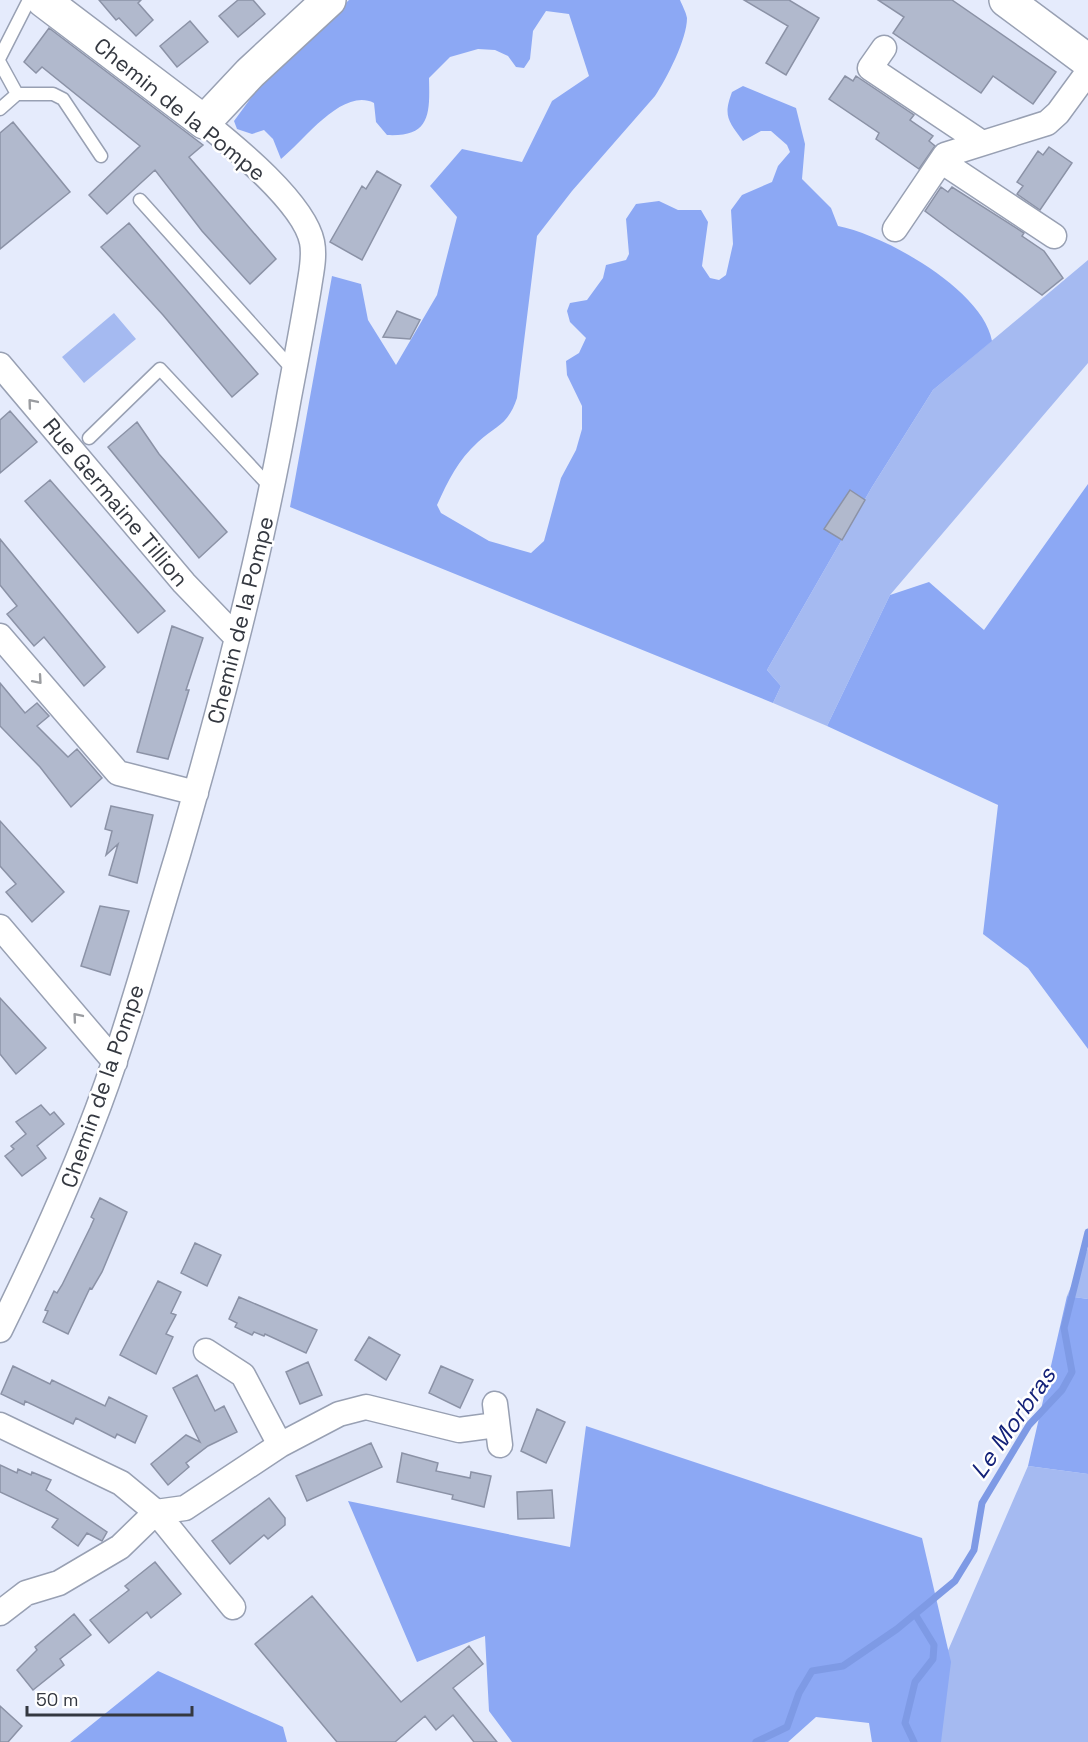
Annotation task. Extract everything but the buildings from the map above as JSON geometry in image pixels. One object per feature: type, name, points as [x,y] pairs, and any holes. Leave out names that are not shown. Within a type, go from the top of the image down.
[{"type":"street","name":"Chemin de la Pompe","points":[[0,1330],[57,1209],[115,1062],[196,793],[273,490],[311,272],[312,240],[286,198],[263,173],[204,122],[176,104],[44,0]]},
{"type":"street","points":[[204,122],[250,73],[329,0]]},
{"type":"street","points":[[1006,0],[1088,61]]},
{"type":"street","points":[[884,48],[870,68],[982,143]]},
{"type":"street","points":[[895,230],[945,155],[1047,123],[1058,113],[1088,72]]},
{"type":"street","points":[[941,161],[1054,236]]},
{"type":"street","name":"Rue Germaine Tillion","points":[[0,365],[184,583],[236,637]]},
{"type":"street","points":[[0,636],[118,773],[196,793]]},
{"type":"street","points":[[0,927],[115,1062]]},
{"type":"street","points":[[206,1351],[243,1375],[279,1445]]},
{"type":"street","points":[[0,1613],[26,1593],[59,1583],[120,1547],[156,1512],[185,1508],[279,1445],[339,1414],[366,1407],[459,1430],[497,1424]]},
{"type":"street","points":[[0,1425],[121,1483],[156,1512],[233,1607]]},
{"type":"lane","points":[[0,57],[29,0]]},
{"type":"lane","points":[[0,63],[17,94]]},
{"type":"lane","points":[[0,109],[17,94],[53,94],[63,99],[101,156]]},
{"type":"lane","points":[[140,200],[294,371]]},
{"type":"lane","points":[[89,438],[160,369],[273,490]]},
{"type":"shaded area","points":[[349,0],[680,0],[687,18],[680,47],[655,96],[572,191],[537,236],[514,407],[501,424],[478,442],[465,456],[437,505],[441,513],[489,541],[531,553],[544,541],[561,478],[576,450],[582,429],[582,406],[567,375],[566,361],[579,353],[586,338],[570,322],[567,311],[570,303],[587,300],[603,278],[606,265],[626,260],[629,254],[626,219],[636,204],[659,201],[678,210],[701,210],[708,222],[702,266],[710,278],[719,280],[726,275],[733,244],[731,210],[742,195],[772,182],[778,166],[790,152],[787,145],[771,131],[761,131],[743,141],[738,134],[728,118],[728,107],[732,92],[743,86],[796,108],[805,144],[802,179],[831,208],[838,226],[858,231],[881,241],[929,268],[971,303],[985,322],[992,341],[933,390],[872,487],[767,670],[781,686],[773,703],[290,507],[332,276],[361,284],[368,320],[396,365],[437,295],[457,217],[430,186],[462,149],[522,162],[552,101],[589,76],[569,14],[546,11],[533,31],[530,59],[524,68],[516,67],[508,56],[495,50],[478,49],[450,57],[429,78],[427,113],[419,128],[412,132],[387,135],[376,122],[374,103],[362,100],[336,109],[281,159],[273,139],[264,130],[252,134],[237,129],[234,121],[264,80]]},
{"type":"shaded area","points":[[1088,260],[1088,363],[890,595],[827,726],[773,703],[781,686],[767,670],[872,487],[933,390]]},
{"type":"shaded area","points":[[114,313],[136,339],[84,383],[62,357]]},
{"type":"shaded area","points":[[1088,484],[1088,1049],[1028,968],[983,934],[998,805],[827,726],[890,595],[929,582],[984,630]]},
{"type":"shaded area","points":[[1088,1248],[1088,1299],[1067,1296]]},
{"type":"shaded area","points":[[1067,1296],[1088,1299],[1088,1474],[1028,1466]]},
{"type":"shaded area","points":[[586,1426],[922,1538],[951,1662],[941,1742],[872,1742],[869,1723],[816,1717],[788,1742],[512,1742],[489,1711],[485,1636],[417,1662],[348,1501],[570,1547]]},
{"type":"shaded area","points":[[1028,1466],[1088,1474],[1088,1742],[934,1742],[927,1699]]},
{"type":"shaded area","points":[[158,1671],[283,1727],[287,1742],[70,1742]]},
{"type":"waterway","name":"Le Morbras","points":[[756,1742],[787,1727],[799,1693],[812,1671],[843,1666],[897,1629],[955,1581],[974,1550],[982,1503],[1029,1425],[1062,1390],[1072,1372],[1064,1328],[1088,1232]]},
{"type":"waterway","points":[[914,1742],[905,1723],[915,1682],[933,1659],[934,1645],[915,1614]]}]
